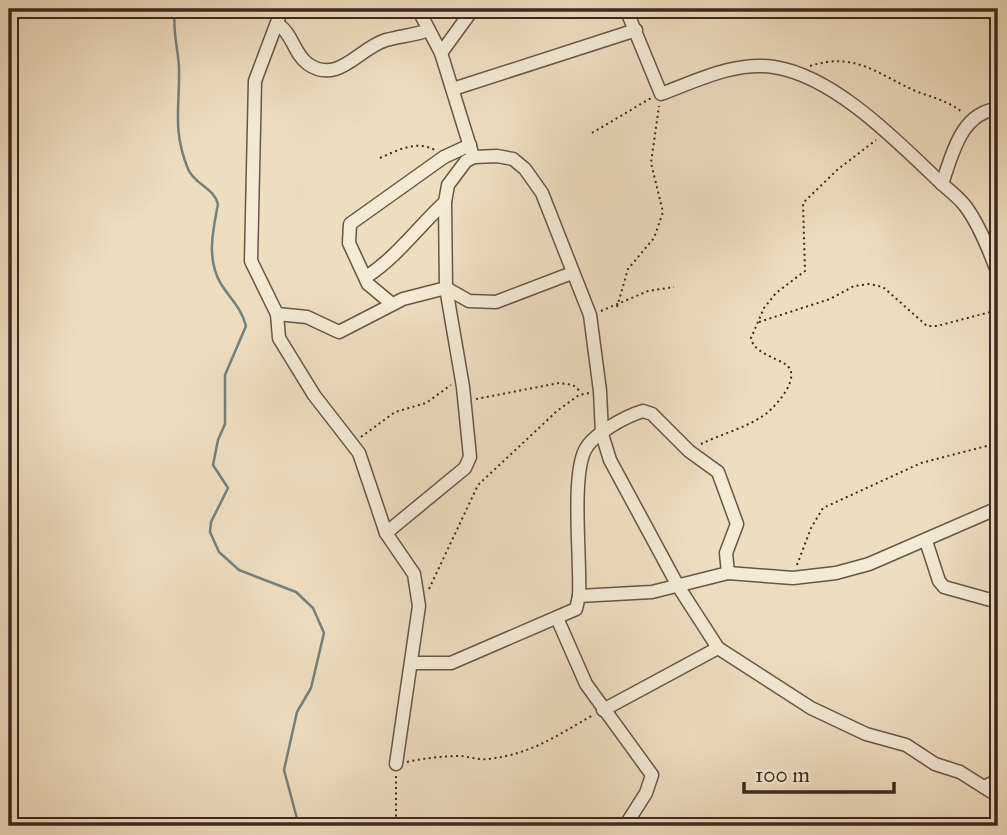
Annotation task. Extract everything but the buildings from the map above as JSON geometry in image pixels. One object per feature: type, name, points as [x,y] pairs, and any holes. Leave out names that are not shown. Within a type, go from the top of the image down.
[{"type":"street","points":[[282,9],[279,24],[255,81],[255,181],[251,261],[277,314],[282,342],[314,394],[365,464],[386,533],[414,573],[419,606],[396,764]]},
{"type":"street","points":[[418,9],[441,52],[472,151]]},
{"type":"street","points":[[441,52],[473,9]]},
{"type":"street","points":[[626,9],[661,94],[745,67],[776,67],[798,74],[887,130],[957,196],[972,216],[998,274]]},
{"type":"street","points":[[279,24],[289,32],[308,64],[327,72],[386,40],[406,38],[429,30]]},
{"type":"street","points":[[453,89],[636,30]]},
{"type":"street","points":[[942,184],[970,121],[984,112],[998,108]]},
{"type":"street","points":[[392,304],[372,289],[349,243],[350,224],[444,157],[472,151],[513,159],[535,179],[590,315],[600,391],[602,434],[624,490],[678,586],[718,648],[811,708],[866,734],[906,745],[935,764],[960,772],[998,796]]},
{"type":"street","points":[[386,533],[465,468],[470,445],[446,288],[445,202],[455,174],[472,151]]},
{"type":"street","points":[[366,277],[393,258],[411,234],[445,202]]},
{"type":"street","points":[[277,314],[307,317],[339,332],[392,304],[446,288],[469,301],[496,302],[572,273]]},
{"type":"street","points":[[412,663],[451,663],[576,609],[579,596],[578,510],[583,455],[589,445],[602,434],[637,413],[646,411],[689,451],[718,472],[736,518],[736,529],[726,554],[729,573]]},
{"type":"street","points":[[579,596],[652,592],[729,573],[793,578],[862,566],[926,541],[998,508]]},
{"type":"street","points":[[926,541],[939,580],[944,587],[998,602]]},
{"type":"street","points":[[557,618],[579,671],[603,710],[652,775],[646,793],[625,826]]},
{"type":"street","points":[[603,710],[718,648]]},
{"type":"street","points":[[984,787],[998,780]]},
{"type":"path","points":[[798,74],[807,67],[825,62],[862,63],[896,82],[948,102],[970,121]]},
{"type":"path","points":[[592,134],[656,96],[660,108],[650,163],[663,212],[654,237],[628,269],[617,307]]},
{"type":"path","points":[[689,451],[768,412],[791,383],[793,377],[788,366],[751,342],[764,308],[776,293],[805,271],[803,203],[837,170],[887,130]]},
{"type":"path","points":[[380,158],[419,145],[432,148],[444,157]]},
{"type":"path","points":[[758,323],[830,299],[854,286],[869,284],[883,287],[927,326],[937,326],[998,310]]},
{"type":"path","points":[[590,315],[617,307],[648,291],[674,287]]},
{"type":"path","points":[[353,445],[395,412],[438,397],[461,373]]},
{"type":"path","points":[[465,401],[559,383],[573,385],[583,394]]},
{"type":"path","points":[[419,606],[445,560],[478,485],[534,431],[583,394],[600,391]]},
{"type":"path","points":[[793,578],[811,528],[823,508],[921,463],[998,443]]},
{"type":"path","points":[[396,826],[396,764],[439,757],[485,759],[535,749],[557,733],[603,710]]},
{"type":"waterway","points":[[175,9],[180,142],[191,174],[212,194],[218,204],[212,244],[216,274],[239,309],[246,326],[225,375],[225,424],[218,440],[213,465],[228,488],[211,522],[210,532],[219,552],[239,570],[296,592],[313,608],[324,633],[311,688],[297,712],[284,770],[299,826]]}]
